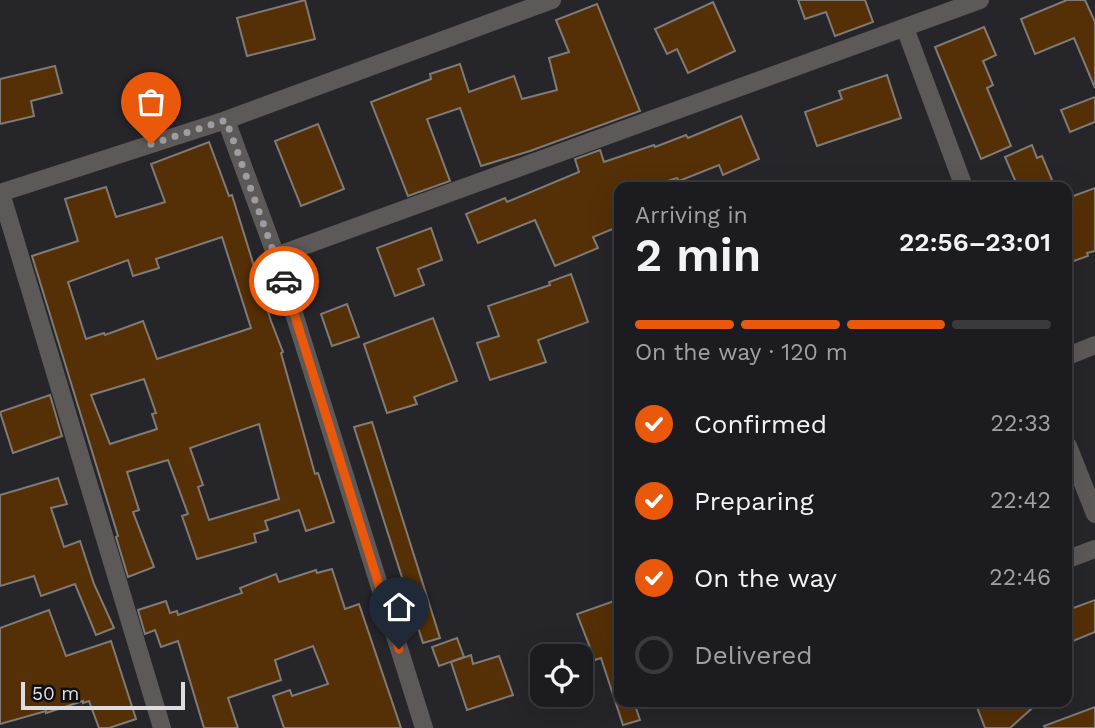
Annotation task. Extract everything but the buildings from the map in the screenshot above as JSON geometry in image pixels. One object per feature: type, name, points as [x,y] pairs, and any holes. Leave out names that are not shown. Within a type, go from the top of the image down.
[{"type":"street","points":[[163,728],[1,193],[226,120],[552,0]]},
{"type":"street","points":[[276,256],[979,0]]},
{"type":"street","points":[[905,28],[962,182]]},
{"type":"street","points":[[226,120],[276,256],[424,728]]},
{"type":"street","points":[[1072,354],[1095,345]]},
{"type":"street","points":[[1072,456],[1095,514]]},
{"type":"street","points":[[1072,558],[1095,549]]},
{"type":"way so far","points":[[151,144],[226,120],[284,281]]},
{"type":"route","points":[[284,281],[399,649]]}]
